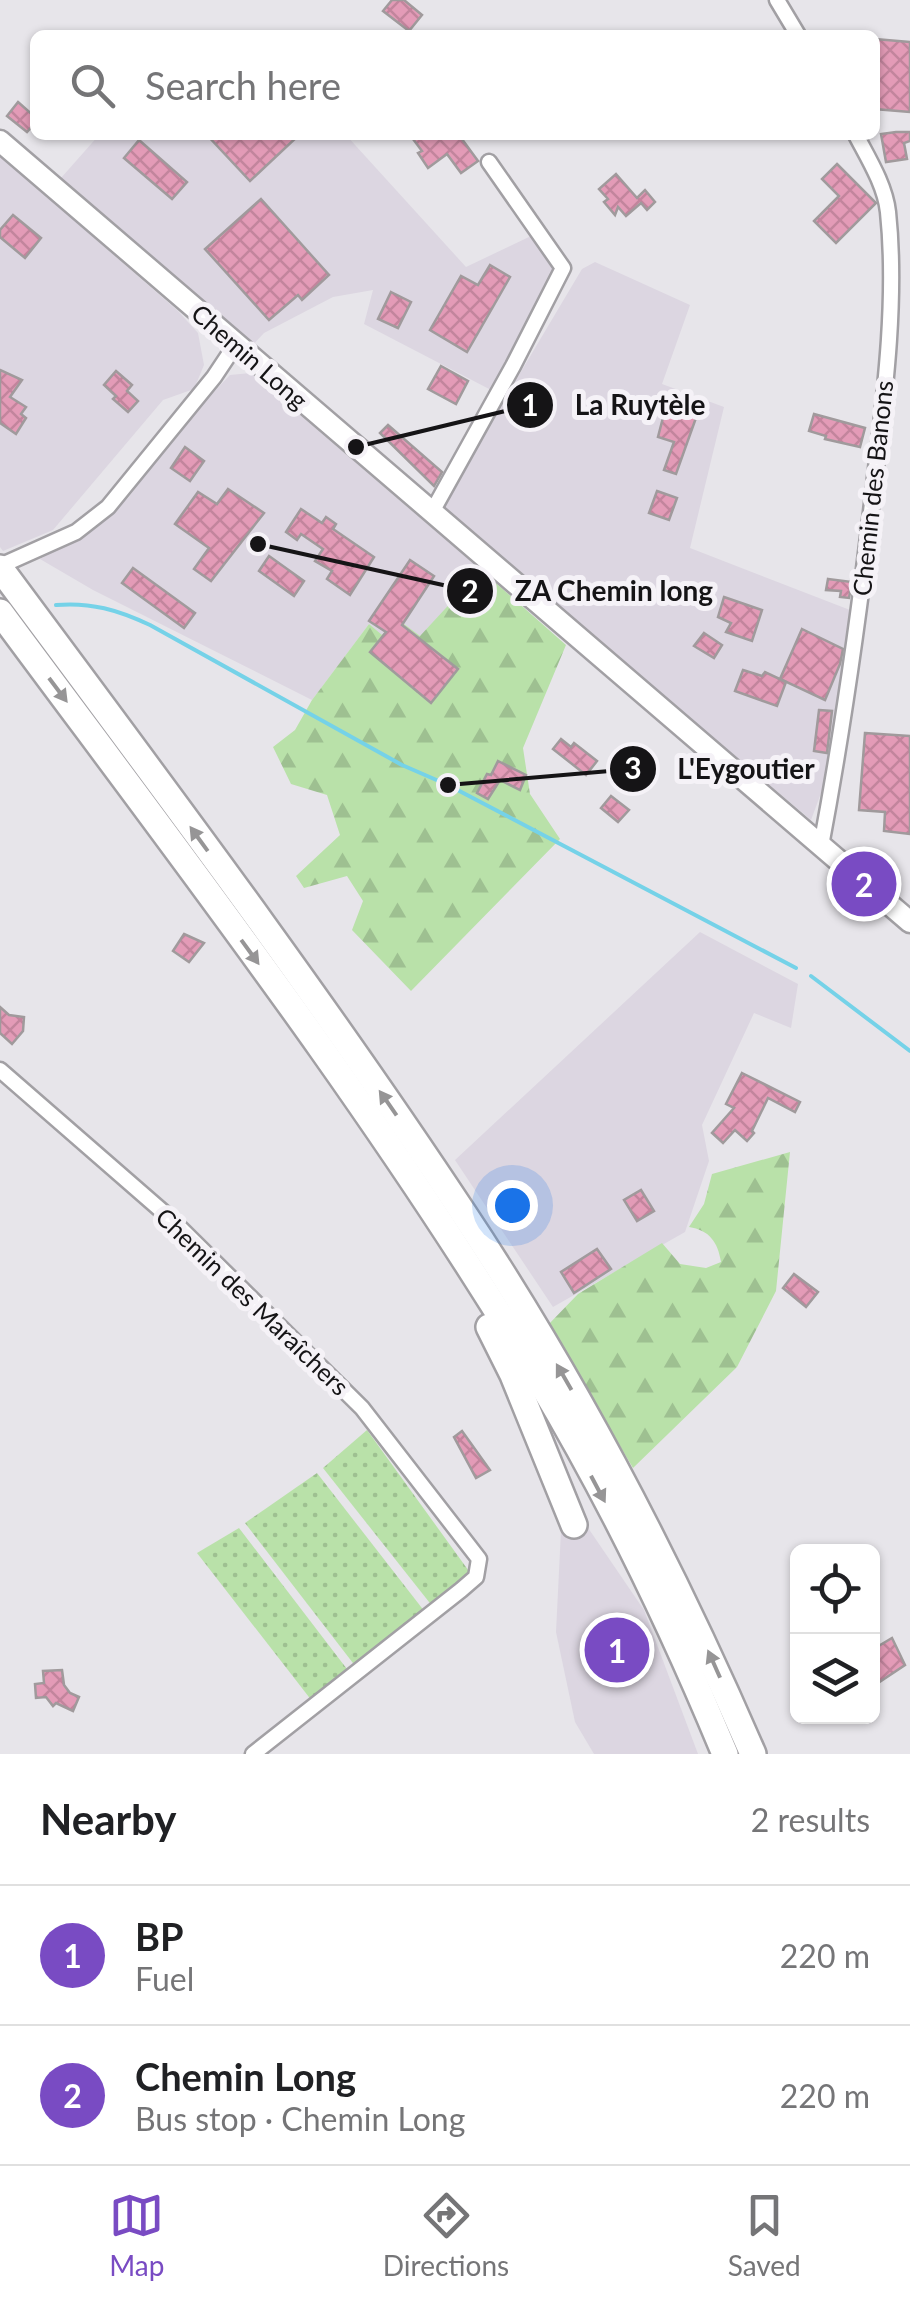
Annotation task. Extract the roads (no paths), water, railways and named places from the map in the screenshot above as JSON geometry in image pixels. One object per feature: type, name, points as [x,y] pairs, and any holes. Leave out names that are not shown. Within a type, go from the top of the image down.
[{"type":"highway","points":[[0,567],[310,991],[466,1216],[560,1370],[652,1534],[753,1754]]},
{"type":"highway","points":[[0,612],[288,1004],[460,1255],[541,1383],[637,1560],[725,1754]]},
{"type":"highway","points":[[385,1144],[513,1375],[574,1525]]},
{"type":"main road","name":"Chemin Long","points":[[0,141],[910,922]]},
{"type":"street","points":[[777,0],[795,30]]},
{"type":"street","name":"Chemin des Banons","points":[[821,846],[862,589],[884,403],[890,284],[888,208],[859,140]]},
{"type":"street","points":[[432,512],[563,268],[488,162]]},
{"type":"street","points":[[0,567],[76,532],[108,507],[214,377],[236,344]]},
{"type":"street","name":"Chemin des Maraîchers","points":[[0,1070],[170,1218],[362,1408],[479,1559],[476,1577],[462,1590],[253,1754]]},
{"type":"waterway","points":[[56,605],[104,608],[150,625],[402,765],[448,785],[796,968]]},
{"type":"waterway","points":[[811,976],[910,1051]]},
{"type":"place","name":"La Ruytèle","points":[[356,447]]},
{"type":"place","name":"ZA Chemin long","points":[[258,544]]},
{"type":"place","name":"L'Eygoutier","points":[[448,785]]},
{"type":"place","name":"Chemin Long","points":[[864,884]]},
{"type":"place","name":"BP","points":[[617,1650]]}]
